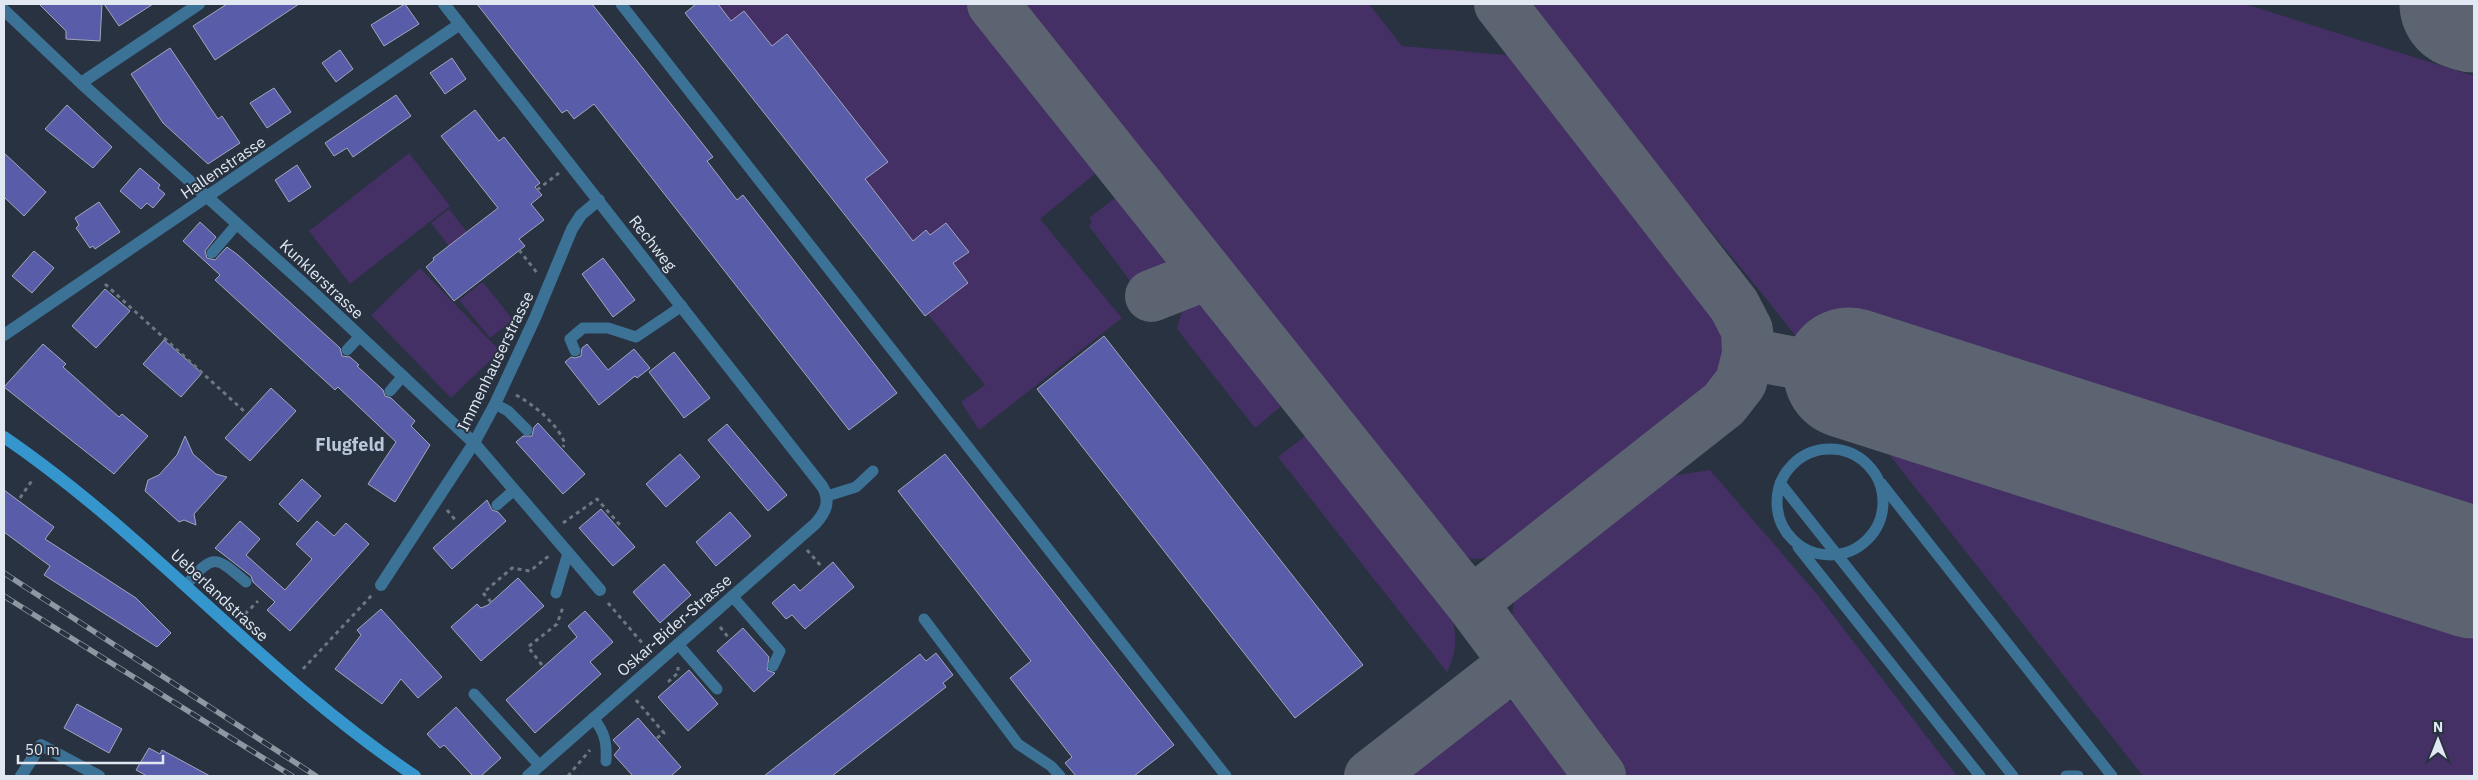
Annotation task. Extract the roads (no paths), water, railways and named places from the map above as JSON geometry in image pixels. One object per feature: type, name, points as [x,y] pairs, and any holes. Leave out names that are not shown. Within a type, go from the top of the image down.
[{"type":"main road","name":"Ueberlandstrasse","points":[[4,437],[78,490],[187,584],[290,682],[333,718],[415,776]]},
{"type":"street","points":[[81,83],[199,4]]},
{"type":"street","name":"Rechweg","points":[[444,4],[822,486],[827,502]]},
{"type":"street","name":"Kunklerstrasse","points":[[4,10],[81,83],[360,336],[474,443],[600,590]]},
{"type":"street","name":"Hallenstrasse","points":[[4,335],[460,24]]},
{"type":"street","name":"Immenhauserstrasse","points":[[381,585],[474,443],[495,404],[572,229],[581,215],[599,200]]},
{"type":"street","name":"Oskar-Bider-Strasse","points":[[528,776],[537,771],[657,661],[815,524],[827,502]]},
{"type":"street","points":[[21,776],[41,745],[99,776]]},
{"type":"lane","points":[[621,4],[1226,776]]},
{"type":"lane","points":[[212,254],[237,224]]},
{"type":"lane","points":[[575,352],[570,338],[583,328],[608,328],[636,337],[682,306]]},
{"type":"lane","points":[[347,350],[360,336]]},
{"type":"lane","points":[[390,391],[403,376]]},
{"type":"lane","points":[[495,404],[508,411],[527,430]]},
{"type":"lane","points":[[1980,776],[1783,528],[1777,512],[1777,494],[1780,484],[1793,464],[1807,454],[1824,449],[1841,450],[1857,456],[1871,468],[1880,484],[2112,776]]},
{"type":"lane","points":[[827,502],[856,487],[873,471]]},
{"type":"lane","points":[[1780,484],[2013,776]]},
{"type":"lane","points":[[1794,542],[1808,551],[1825,556],[1838,556],[1858,548],[1872,536],[1881,520],[1884,502],[1880,484]]},
{"type":"lane","points":[[497,506],[514,490]]},
{"type":"lane","points":[[561,596],[565,549]]},
{"type":"lane","points":[[187,584],[206,563],[214,560],[222,562],[246,582]]},
{"type":"lane","points":[[732,596],[780,651],[773,666]]},
{"type":"lane","points":[[924,619],[1018,744],[1052,766],[1060,776]]},
{"type":"lane","points":[[678,644],[717,689]]},
{"type":"lane","points":[[474,694],[537,771]]},
{"type":"lane","points":[[594,718],[601,727],[607,743],[606,761]]},
{"type":"lane","points":[[2093,752],[2100,776]]},
{"type":"lane","points":[[2066,776],[2078,776]]},
{"type":"railway","points":[[4,573],[316,776]]},
{"type":"railway","points":[[4,596],[292,776]]},
{"type":"district","name":"Flugfeld","points":[[350,445]]}]
